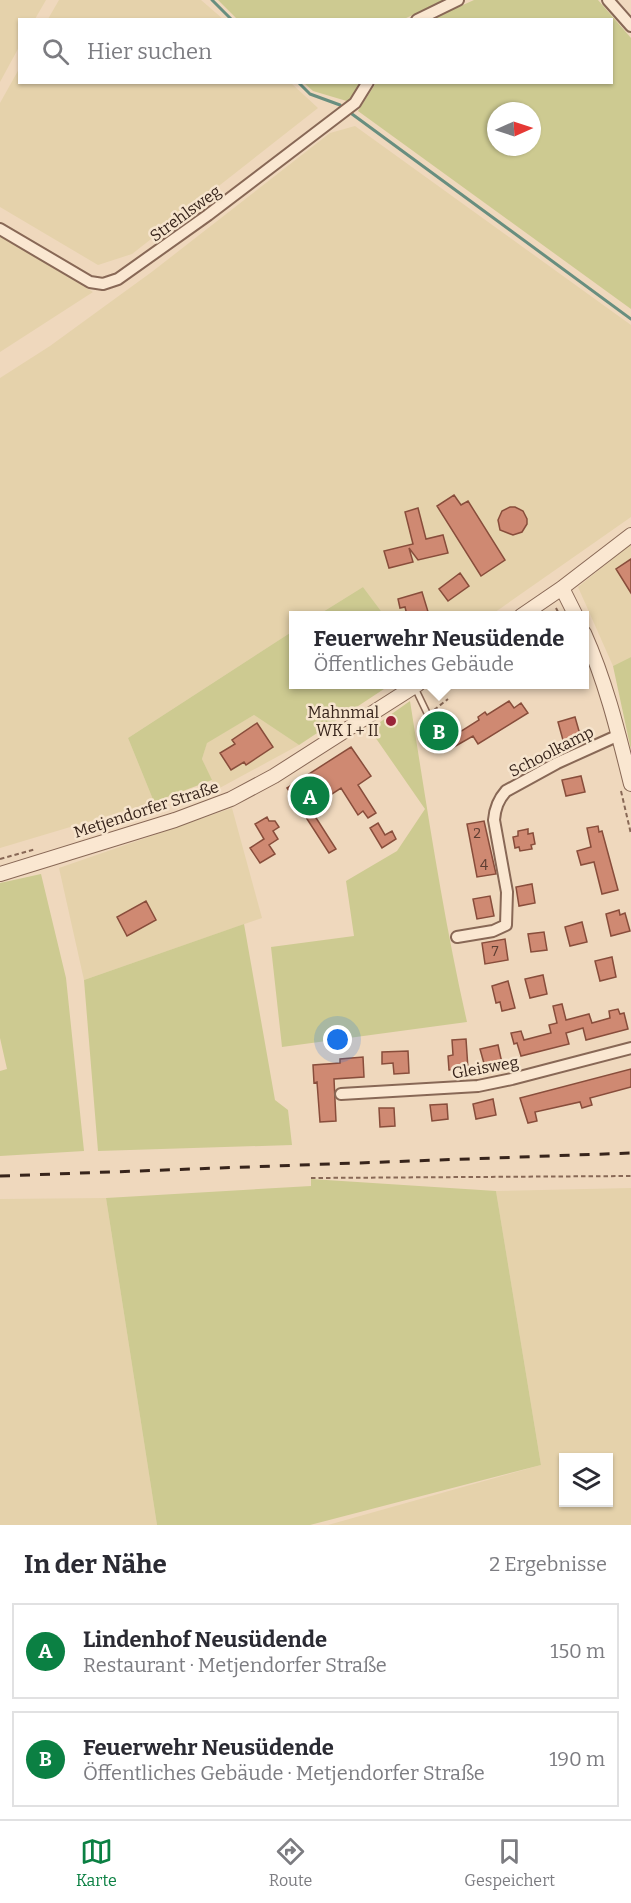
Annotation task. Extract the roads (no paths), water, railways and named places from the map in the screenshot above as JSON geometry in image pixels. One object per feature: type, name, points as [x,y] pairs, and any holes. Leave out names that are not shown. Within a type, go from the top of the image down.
[{"type":"street","points":[[421,18],[458,0]]},
{"type":"street","points":[[609,0],[631,26]]},
{"type":"street","name":"Strehlsweg","points":[[0,229],[90,282],[103,284],[118,279],[208,215],[355,103],[367,84]]},
{"type":"street","points":[[527,611],[562,588],[631,535]]},
{"type":"street","points":[[562,588],[574,611]]},
{"type":"street","points":[[589,643],[619,735],[631,784]]},
{"type":"street","name":"Metjendorfer Straße","points":[[0,874],[176,820],[231,799],[274,776],[411,689]]},
{"type":"street","name":"Schoolkamp","points":[[457,937],[493,931],[506,925],[507,892],[495,820],[495,811],[501,796],[506,790],[557,763],[619,735]]},
{"type":"street","name":"Gleisweg","points":[[341,1095],[478,1086],[631,1048]]},
{"type":"lane","points":[[417,689],[428,713]]},
{"type":"waterway","points":[[212,0],[230,18]]},
{"type":"waterway","points":[[300,84],[310,94],[340,105]]},
{"type":"waterway","points":[[352,114],[631,319]]},
{"type":"railway","points":[[0,1176],[631,1153]]},
{"type":"place","name":"Mahnmal WK I + II","points":[[391,721]]},
{"type":"place","name":"Feuerwehr Neusüdende","points":[[439,731]]},
{"type":"place","name":"Lindenhof Neusüdende","points":[[310,796]]}]
